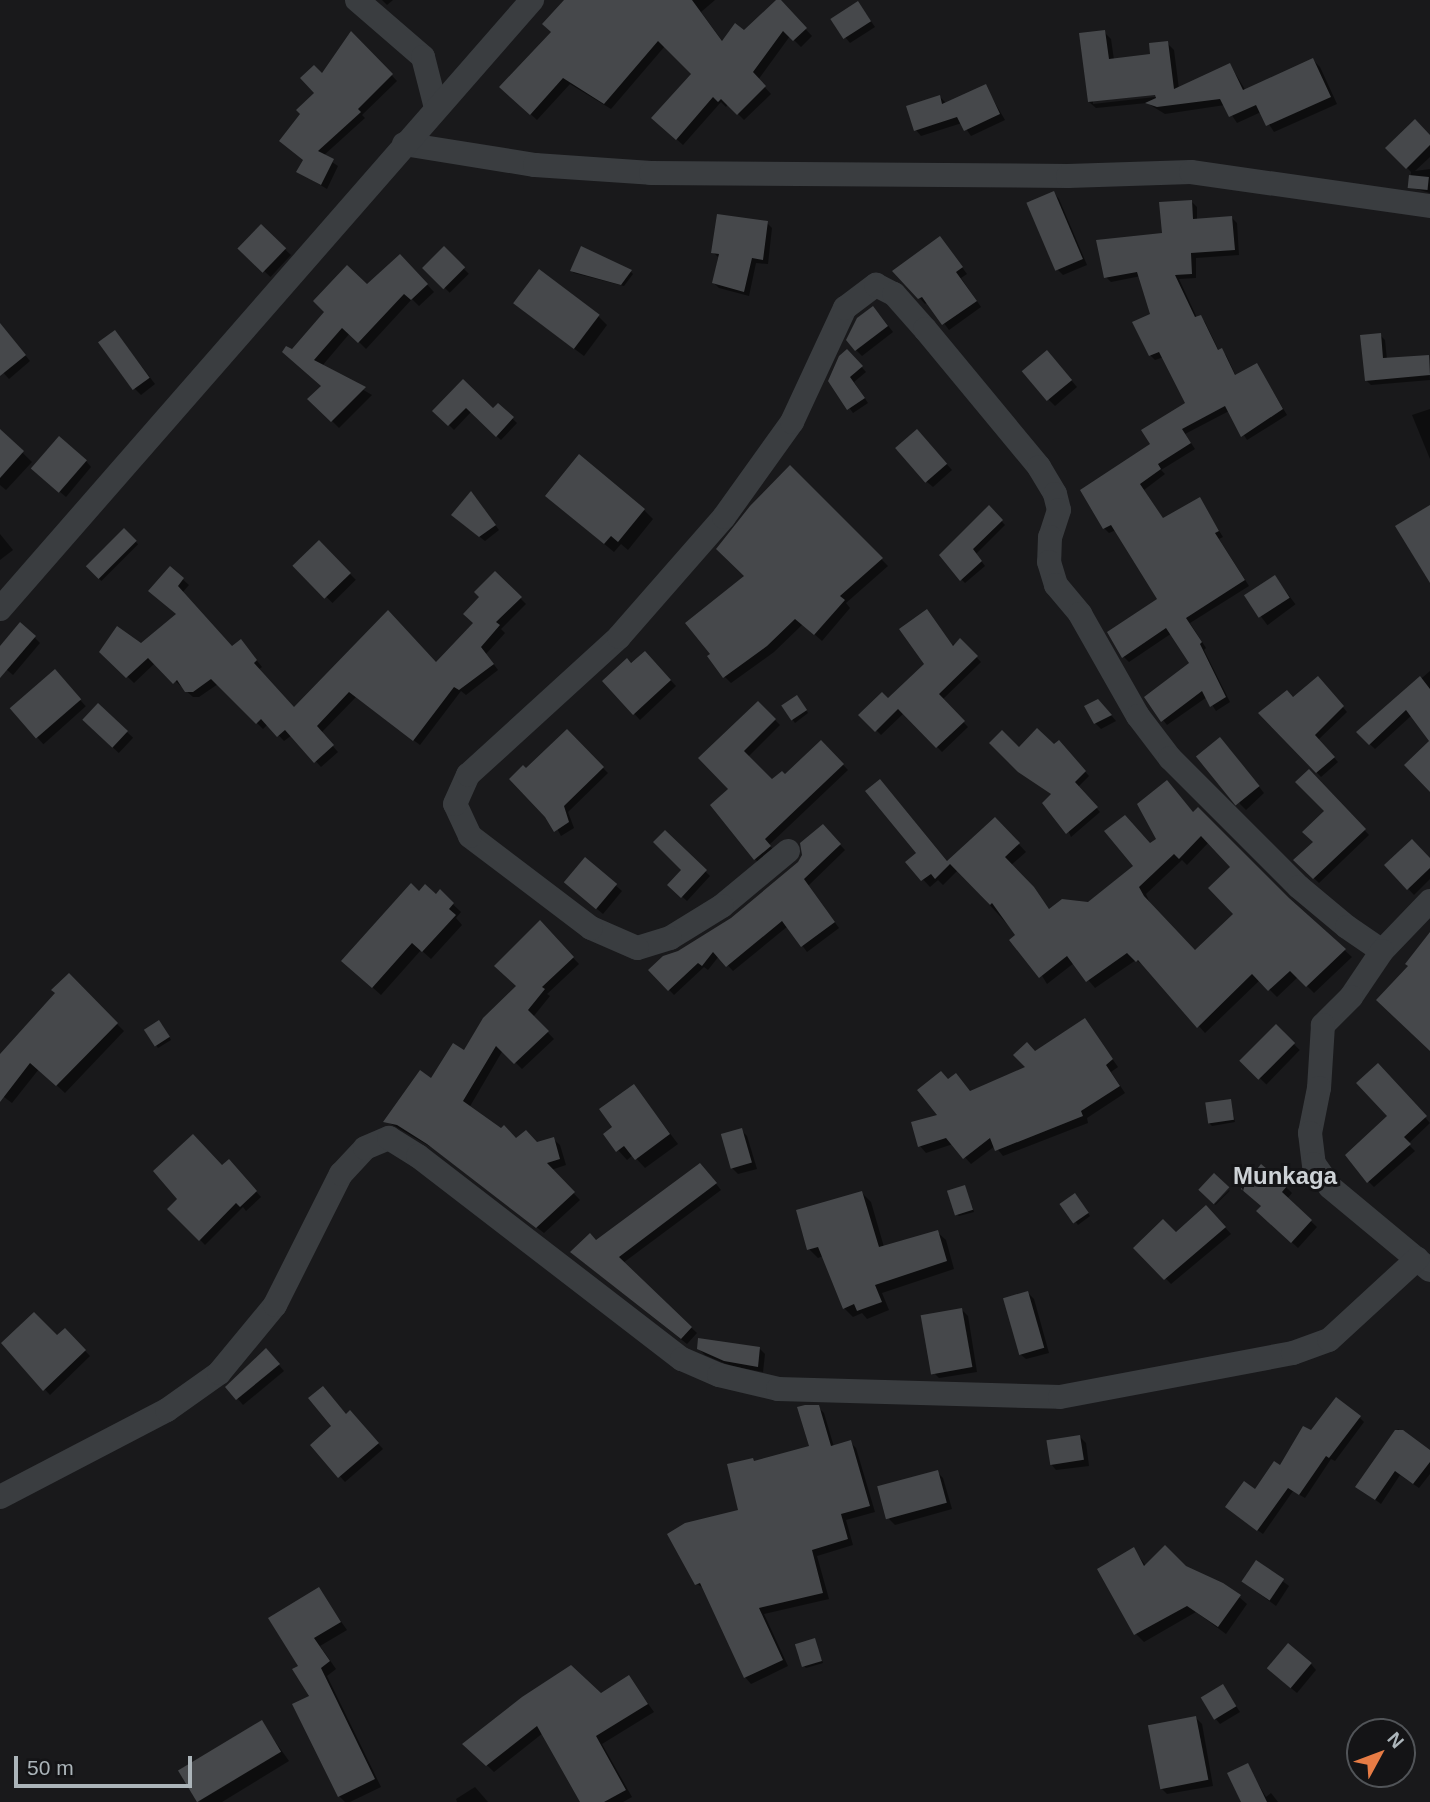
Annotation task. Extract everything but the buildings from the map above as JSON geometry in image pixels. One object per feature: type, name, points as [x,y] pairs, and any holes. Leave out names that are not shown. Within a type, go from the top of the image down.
[{"type":"street","points":[[357,0],[423,57],[436,108]]},
{"type":"street","points":[[0,609],[532,0]]},
{"type":"street","points":[[404,144],[535,165],[651,173],[1068,176],[1191,172],[1430,206]]},
{"type":"street","points":[[788,851],[722,906],[670,938],[637,947],[591,928],[470,836],[455,804],[468,775],[619,637],[724,517],[792,422],[845,308],[876,285],[894,294],[1039,467],[1055,494],[1059,510],[1050,537],[1049,562],[1056,585],[1080,614],[1138,716],[1170,758],[1299,887],[1346,927],[1382,951]]},
{"type":"street","points":[[0,1497],[167,1410],[219,1373],[275,1305],[341,1174],[365,1147],[389,1138],[681,1359],[719,1375],[778,1389],[1060,1397],[1293,1353],[1329,1340],[1423,1264],[1330,1187],[1314,1164],[1310,1133],[1320,1088],[1323,1025],[1351,997],[1382,951],[1430,901]]},
{"type":"district","name":"Munkaga","points":[[1285,1176]]}]
